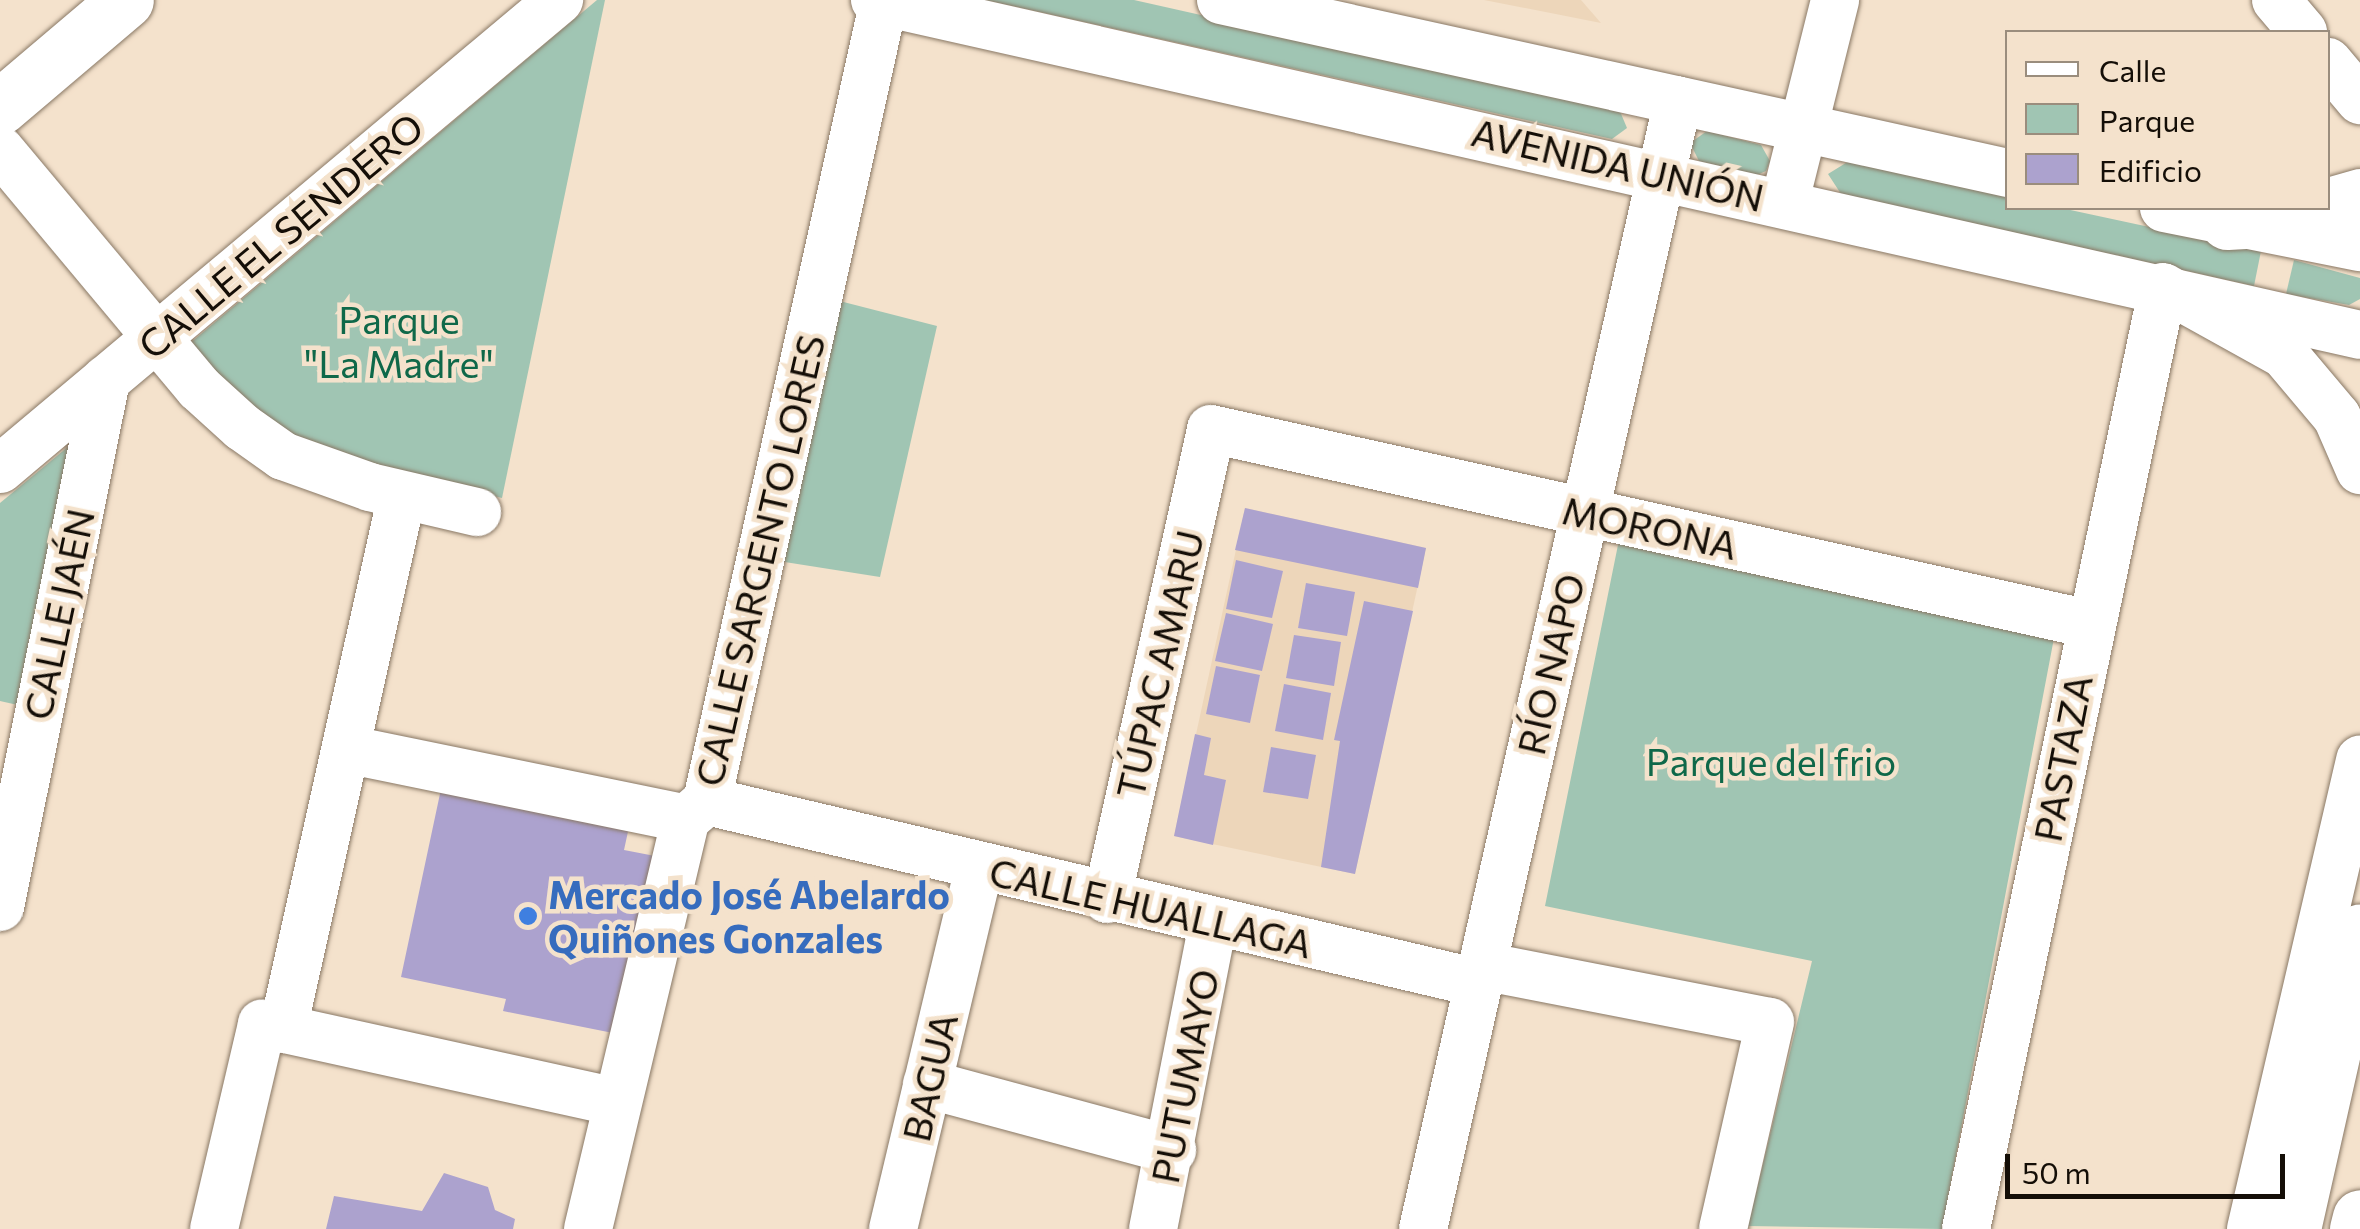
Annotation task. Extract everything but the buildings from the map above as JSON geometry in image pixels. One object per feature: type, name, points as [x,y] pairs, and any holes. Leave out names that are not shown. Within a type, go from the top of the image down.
[{"type":"main road","points":[[0,107],[126,0]]},
{"type":"main road","points":[[2330,204],[2360,196]]},
{"type":"main road","points":[[2227,222],[2280,218],[2309,210]]},
{"type":"main road","points":[[2292,1229],[2360,931]]},
{"type":"main road","points":[[2358,1229],[2360,1217]]},
{"type":"street","name":"CALLE EL SENDERO","points":[[0,469],[559,0]]},
{"type":"street","name":"AVENIDA UNIÓN","points":[[1221,0],[2005,171]]},
{"type":"street","points":[[1785,201],[1835,0]]},
{"type":"street","points":[[2276,0],[2301,30]]},
{"type":"street","name":"AVENIDA UNIÓN","points":[[881,1],[1785,201],[2360,335]]},
{"type":"street","name":"CALLE SARGENTO LORES","points":[[588,1229],[696,810],[881,1]]},
{"type":"street","points":[[2330,64],[2360,100]]},
{"type":"street","name":"RÍO NAPO","points":[[1422,1229],[1678,100]]},
{"type":"street","points":[[0,150],[199,388],[283,456],[402,494],[477,512]]},
{"type":"street","points":[[2173,210],[2360,246]]},
{"type":"street","points":[[2163,288],[2242,325],[2284,354],[2337,417],[2360,470]]},
{"type":"street","name":"PASTAZA","points":[[1966,1229],[2089,624],[2163,288]]},
{"type":"street","name":"CALLE JAÉN","points":[[0,907],[106,380]]},
{"type":"street","name":"MORONA","points":[[1212,429],[2089,624]]},
{"type":"street","name":"TÚPAC AMARU","points":[[1107,899],[1212,429]]},
{"type":"street","points":[[214,1229],[273,1027],[346,749],[402,494]]},
{"type":"street","name":"CALLE HUALLAGA","points":[[346,749],[696,810],[978,868],[1213,922],[1480,974],[1770,1022],[1723,1229]]},
{"type":"street","points":[[2251,1229],[2360,759]]},
{"type":"street","name":"BAGUA","points":[[892,1229],[978,868]]},
{"type":"street","name":"PUTUMAYO","points":[[1153,1229],[1172,1150],[1213,922]]},
{"type":"street","points":[[273,1027],[618,1102]]},
{"type":"street","points":[[927,1084],[1172,1150]]},
{"type":"shaded area","points":[[1484,0],[1581,0],[1601,23]]},
{"type":"shaded area","points":[[1245,508],[1426,548],[1355,874],[1174,836]]},
{"type":"green space","name":"Parque \"La Madre\"","points":[[597,0],[605,0],[502,498],[299,448],[182,350]]},
{"type":"green space","points":[[985,0],[1134,0],[1619,109],[1627,128],[1612,139]]},
{"type":"green space","points":[[1707,131],[1761,145],[1770,161],[1766,171],[1757,175],[1699,161],[1690,143]]},
{"type":"green space","points":[[1849,161],[2005,196],[2005,210],[2070,210],[2261,251],[2254,286],[1841,194],[1828,174]]},
{"type":"green space","points":[[2294,260],[2360,278],[2360,299],[2349,305],[2286,294]]},
{"type":"green space","points":[[824,297],[937,326],[880,577],[772,560]]},
{"type":"green space","points":[[98,422],[40,710],[0,701],[0,503]]},
{"type":"green space","name":"Parque del frio","points":[[1621,530],[2054,638],[1942,1229],[1748,1226],[1812,961],[1545,906]]},
{"type":"place","name":"Mercado José Abelardo Quiñones Gonzales","points":[[528,916]]}]
